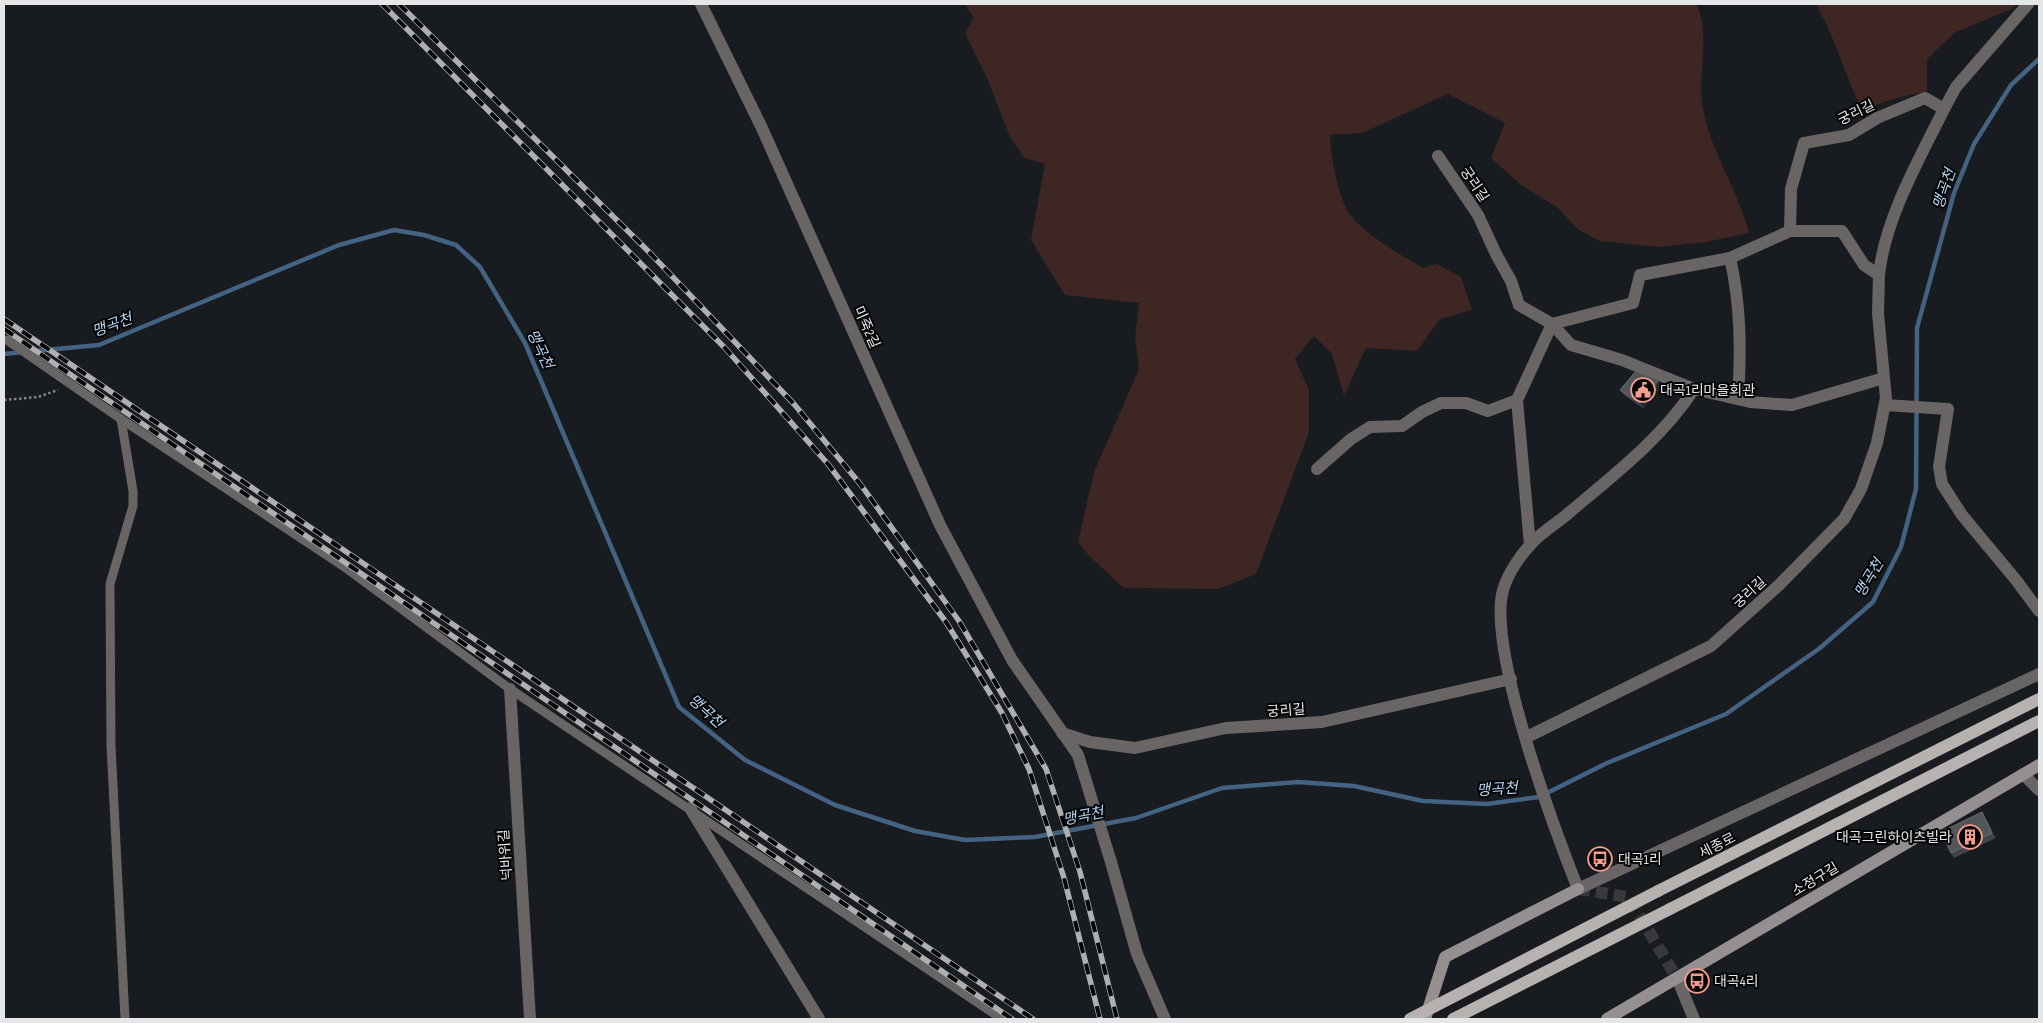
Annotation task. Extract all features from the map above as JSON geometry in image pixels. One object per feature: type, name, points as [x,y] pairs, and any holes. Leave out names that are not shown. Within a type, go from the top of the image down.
[{"type":"main road","name":"세종로","points":[[1410,1019],[1658,891],[2039,699]]},
{"type":"main road","points":[[1453,1019],[2039,721]]},
{"type":"street","name":"미죽2길","points":[[701,4],[761,126],[940,525],[1012,660],[1078,755],[1112,862],[1137,954],[1165,1019]]},
{"type":"street","name":"궁리길","points":[[1527,738],[1711,646],[1778,586],[1844,519],[1861,489],[1877,443],[1886,398],[1878,313],[1881,252],[1904,191],[1956,86],[2028,4]]},
{"type":"street","name":"궁리길","points":[[1790,231],[1792,189],[1804,143],[1848,135],[1878,118],[1925,98],[1944,109]]},
{"type":"street","name":"궁리길","points":[[1438,156],[1478,215],[1496,254],[1511,280],[1520,305],[1552,324],[1571,345],[1622,360],[1694,389],[1738,399],[1792,405],[1884,378]]},
{"type":"street","points":[[1530,546],[1517,400],[1552,324],[1633,303],[1640,275],[1730,258],[1790,231],[1842,231],[1864,265],[1879,275]]},
{"type":"street","points":[[1730,258],[1737,289],[1741,354],[1738,399]]},
{"type":"street","points":[[1578,889],[1532,755],[1510,679],[1500,633],[1503,590],[1517,561],[1530,546],[1635,456],[1680,412],[1694,389]]},
{"type":"street","points":[[1317,469],[1351,439],[1370,427],[1402,426],[1422,412],[1441,403],[1466,404],[1488,411],[1517,400]]},
{"type":"street","points":[[1885,405],[1948,409],[1939,467],[1942,484],[1962,515],[2039,611]]},
{"type":"street","points":[[1425,1019],[1445,957],[1578,889],[2039,674]]},
{"type":"street","name":"궁리길","points":[[1062,733],[1090,742],[1135,748],[1226,728],[1322,722],[1510,679]]},
{"type":"street","name":"넉바위길","points":[[510,689],[530,1019]]},
{"type":"street","name":"소정구길","points":[[1606,1019],[2039,765]]},
{"type":"street","points":[[2024,774],[2039,790]]},
{"type":"street","points":[[690,808],[819,1019]]},
{"type":"street","points":[[1677,978],[1694,1019]]},
{"type":"lane","points":[[7,340],[121,419],[343,566],[510,689],[1002,1019]]},
{"type":"lane","points":[[121,419],[133,491],[133,506],[110,584],[110,746],[125,1019]]},
{"type":"path","points":[[4,400],[38,397],[70,384]]},
{"type":"shaded area","points":[[964,4],[1696,4],[1703,27],[1701,90],[1705,120],[1738,200],[1749,233],[1706,242],[1659,247],[1600,241],[1577,229],[1558,208],[1521,185],[1491,158],[1505,123],[1448,94],[1362,133],[1330,135],[1339,189],[1346,209],[1351,216],[1375,238],[1423,268],[1437,264],[1461,277],[1472,310],[1440,319],[1417,351],[1366,348],[1344,396],[1332,354],[1314,336],[1295,359],[1309,390],[1309,432],[1256,574],[1219,589],[1124,588],[1089,556],[1078,542],[1094,472],[1139,369],[1135,338],[1139,303],[1065,295],[1031,240],[1045,164],[1024,158],[1009,135],[988,80],[965,33],[974,17]]},
{"type":"shaded area","points":[[1816,4],[2017,4],[2014,8],[1956,32],[1927,59],[1927,92],[1894,99],[1862,111],[1829,30]]},
{"type":"building","name":"대곡1리마을회관","points":[[1636,371],[1659,380],[1640,403],[1620,390]]},
{"type":"building","name":"대곡그린하이츠빌라","points":[[1982,812],[1992,833],[1951,853],[1941,832]]},
{"type":"waterway","name":"맹곡천","points":[[4,354],[99,345],[339,245],[394,230],[424,235],[456,245],[480,267],[525,343],[679,707],[745,760],[835,805],[915,831],[965,840],[1035,837],[1136,818],[1222,788],[1298,782],[1354,786],[1423,801],[1487,804],[1539,797],[1607,763],[1726,714],[1820,648],[1873,602],[1901,547],[1916,489],[1917,328],[1954,193],[1974,144],[2011,85],[2039,59]]},
{"type":"tunnel","points":[[1578,889],[1628,897],[1677,978]]},
{"type":"railway","points":[[382,4],[725,348],[828,464],[946,622],[1002,713],[1029,769],[1064,878],[1100,1019]]},
{"type":"railway","points":[[399,4],[649,252],[794,404],[861,485],[959,621],[1046,769],[1080,872],[1117,1019]]},
{"type":"railway","points":[[4,319],[1033,1019]]},
{"type":"railway","points":[[4,329],[1012,1019]]},
{"type":"place","name":"대곡1리마을회관","points":[[1643,390]]},
{"type":"place","name":"대곡그린하이츠빌라","points":[[1970,837]]},
{"type":"place","name":"대곡1리","points":[[1600,859]]},
{"type":"place","name":"대곡4리","points":[[1697,981]]}]
